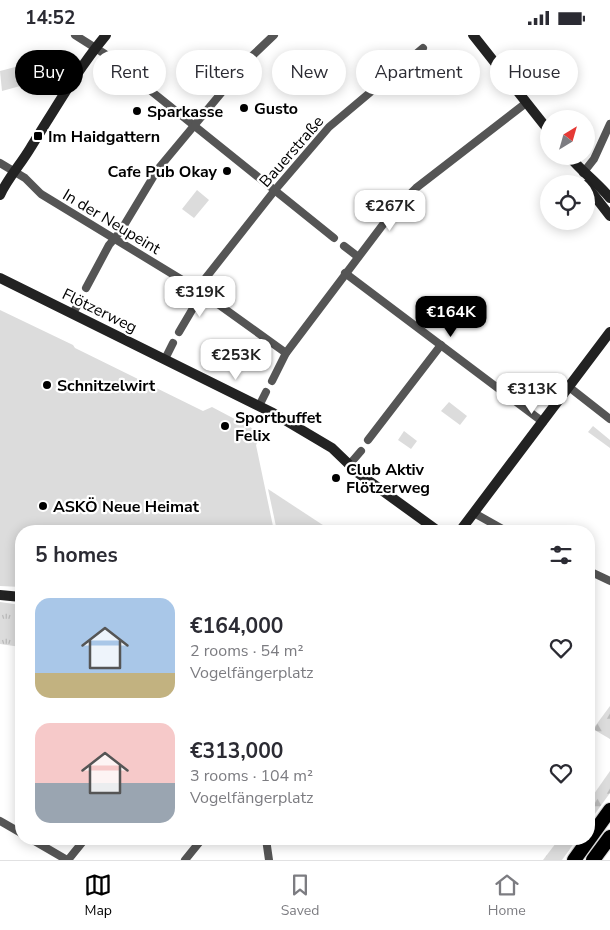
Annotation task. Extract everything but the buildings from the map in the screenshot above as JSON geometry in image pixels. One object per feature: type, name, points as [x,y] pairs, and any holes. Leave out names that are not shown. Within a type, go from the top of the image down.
[{"type":"highway","points":[[595,831],[610,810]]},
{"type":"highway","points":[[593,860],[610,837]]},
{"type":"highway","points":[[574,860],[585,845]]},
{"type":"street","points":[[75,35],[95,48],[334,238]]},
{"type":"street","points":[[0,195],[6,182],[95,48],[106,35]]},
{"type":"street","points":[[86,288],[151,179],[193,125],[252,56],[274,35]]},
{"type":"street","points":[[473,35],[540,120]]},
{"type":"street","name":"Bauerstraße","points":[[180,332],[199,291],[274,190],[329,127],[423,49]]},
{"type":"street","points":[[272,381],[286,353],[357,256],[394,210],[416,189],[526,103]]},
{"type":"street","points":[[583,173],[594,159],[610,125]]},
{"type":"street","name":"In der Neupeint","points":[[0,163],[15,171],[41,194],[199,291],[286,353]]},
{"type":"street","points":[[577,165],[583,173],[597,182],[610,197]]},
{"type":"street","points":[[595,196],[610,216]]},
{"type":"street","points":[[344,246],[357,256]]},
{"type":"street","points":[[345,273],[543,422]]},
{"type":"street","name":"Flötzerweg","points":[[0,278],[259,407],[332,449],[350,465],[430,525]]},
{"type":"street","points":[[73,313],[81,299]]},
{"type":"street","points":[[465,525],[610,333]]},
{"type":"street","points":[[165,359],[174,343]]},
{"type":"street","points":[[368,440],[441,345]]},
{"type":"street","points":[[569,387],[610,419]]},
{"type":"street","points":[[259,407],[266,392]]},
{"type":"street","points":[[350,465],[361,451]]},
{"type":"street","points":[[474,513],[495,525]]},
{"type":"street","points":[[595,574],[610,581]]},
{"type":"street","points":[[0,595],[15,596]]},
{"type":"street","points":[[0,821],[15,830]]},
{"type":"street","points":[[41,845],[68,860],[80,845]]},
{"type":"street","points":[[185,860],[197,845]]},
{"type":"street","points":[[267,845],[269,860]]},
{"type":"green space","points":[[15,67],[15,87],[2,91],[0,71]]},
{"type":"green space","points":[[197,190],[209,200],[194,218],[182,209]]},
{"type":"green space","points":[[0,310],[203,411],[212,407],[263,434],[256,445],[273,525],[15,525],[15,587],[0,586]]},
{"type":"green space","points":[[449,402],[467,416],[460,425],[441,411]]},
{"type":"green space","points":[[593,426],[610,440],[610,448],[588,432]]},
{"type":"green space","points":[[404,431],[417,441],[411,449],[398,440]]},
{"type":"green space","points":[[268,489],[323,525],[276,525]]},
{"type":"green space","points":[[0,602],[15,604],[15,646],[0,644]]},
{"type":"green space","points":[[610,706],[610,739],[595,730],[595,726]]},
{"type":"green space","points":[[610,771],[610,793],[595,814],[595,792]]},
{"type":"green space","points":[[554,845],[573,845],[562,860],[543,860]]},
{"type":"place","name":"Gusto","points":[[244,108]]},
{"type":"place","name":"Sparkasse","points":[[137,111]]},
{"type":"place","name":"Im Haidgattern","points":[[38,136]]},
{"type":"place","name":"Cafe Pub Okay","points":[[227,171]]},
{"type":"place","name":"Schnitzelwirt","points":[[47,385]]},
{"type":"place","name":"Sportbuffet Felix","points":[[225,426]]},
{"type":"place","name":"Club Aktiv Flötzerweg","points":[[336,478]]},
{"type":"place","name":"ASKÖ Neue Heimat","points":[[43,506]]}]
